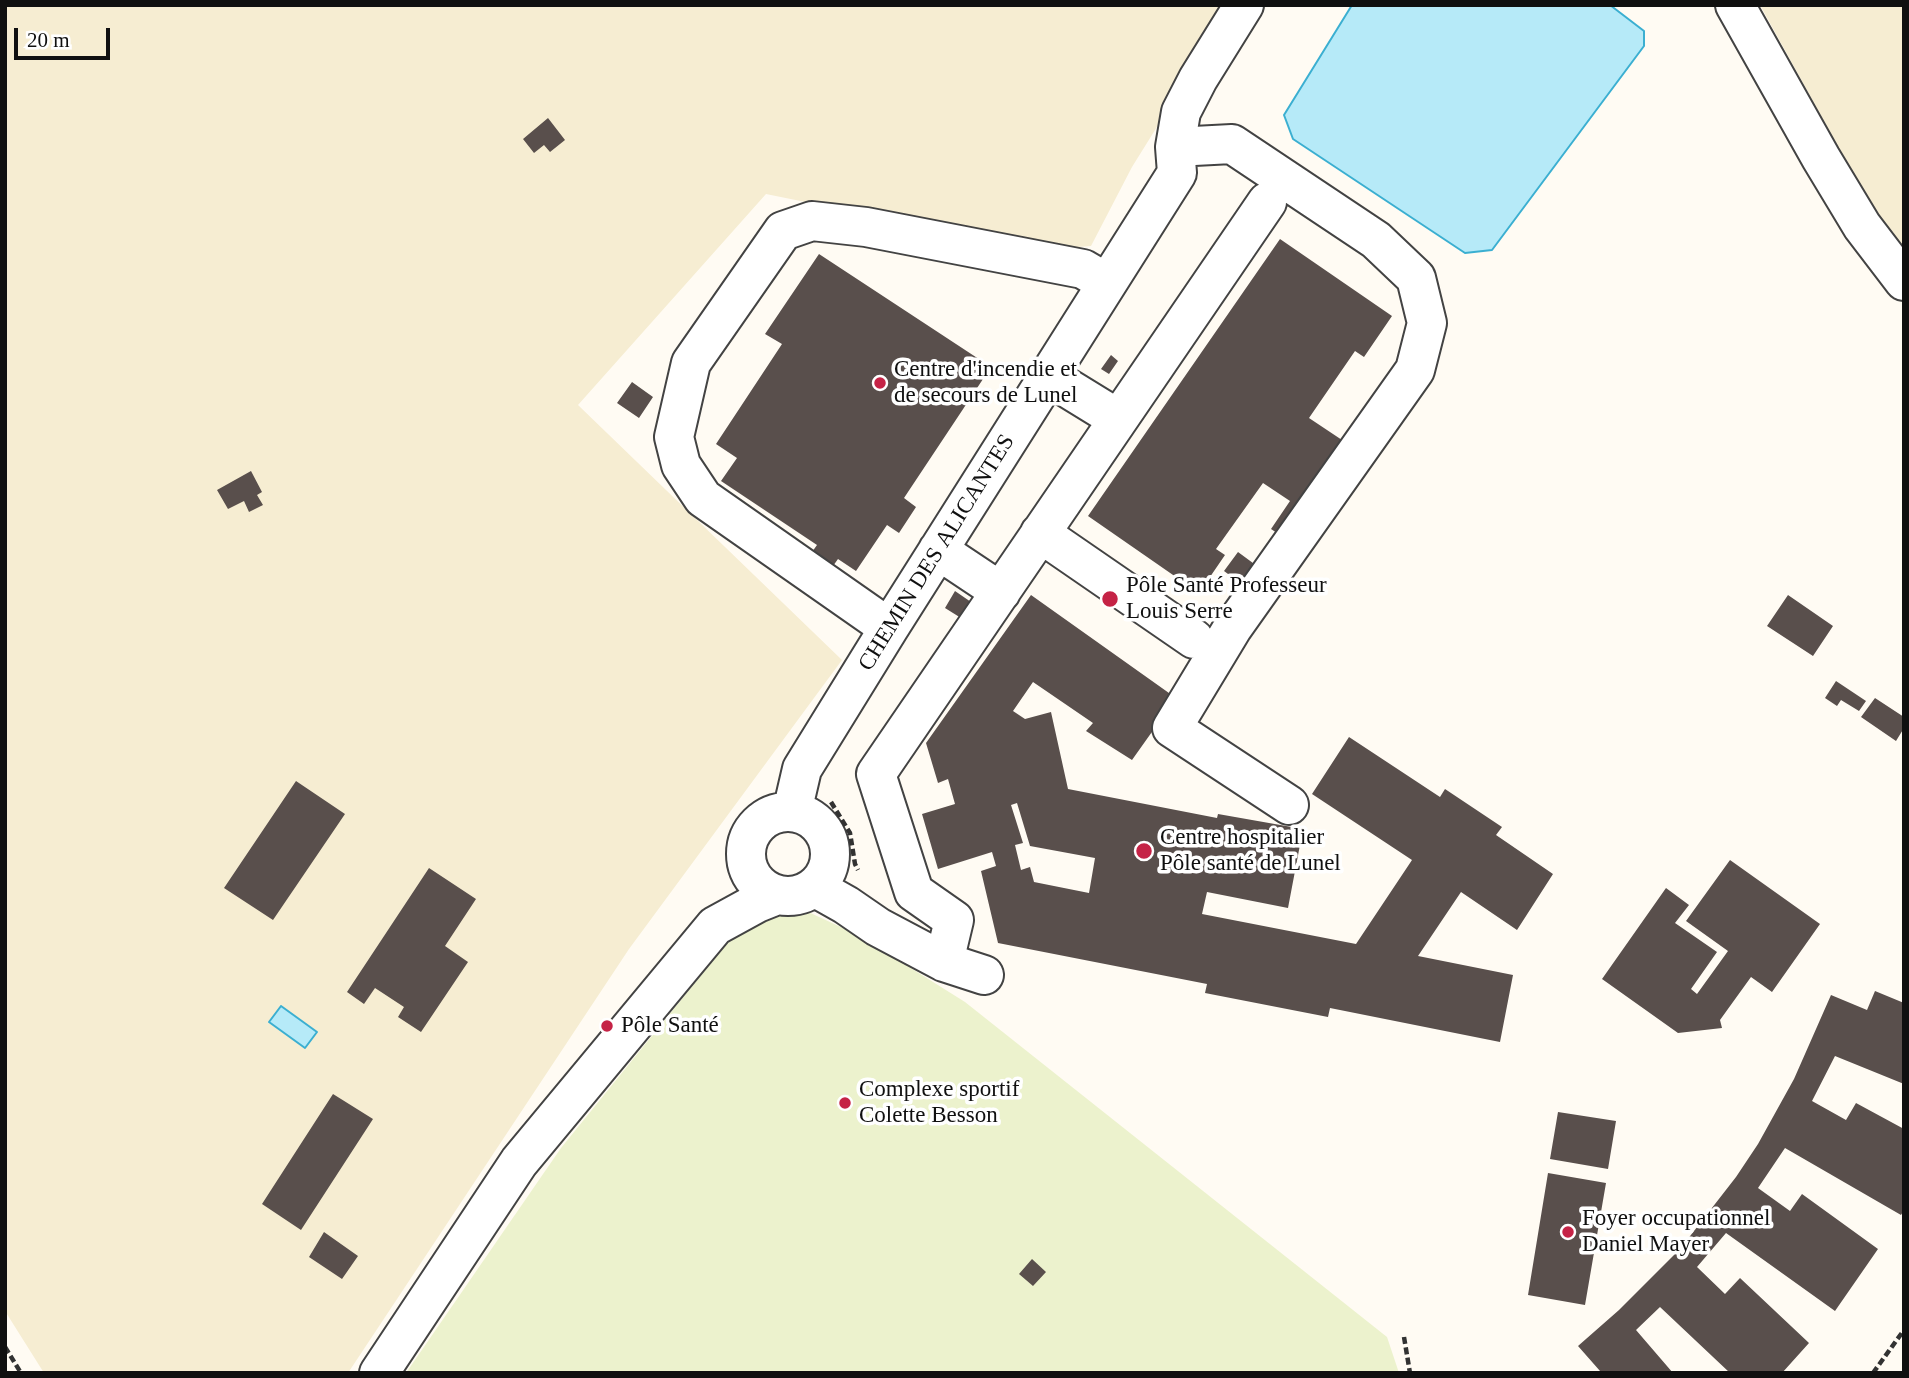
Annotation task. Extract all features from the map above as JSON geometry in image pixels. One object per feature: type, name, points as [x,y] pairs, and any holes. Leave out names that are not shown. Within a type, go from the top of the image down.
[{"type":"street","name":"CHEMIN DES ALICANTES","points":[[792,812],[802,769],[1177,173],[1175,147],[1181,112],[1244,5]]},
{"type":"street","points":[[1735,5],[1862,226],[1904,281]]},
{"type":"street","points":[[1175,147],[1232,144],[1376,240],[1416,278],[1427,323],[1415,370],[1233,627],[1172,729],[1289,805]]},
{"type":"street","points":[[944,962],[954,920],[914,892],[876,774],[1267,202]]},
{"type":"street","points":[[889,628],[703,498],[681,466],[674,437],[691,363],[783,231],[812,220],[866,227],[1083,269],[1107,283]]},
{"type":"street","points":[[1048,376],[1118,419]]},
{"type":"street","points":[[1040,533],[1194,639]]},
{"type":"street","points":[[938,550],[1001,592]]},
{"type":"street","points":[[792,812],[806,816],[817,824],[825,835],[830,849],[829,863],[824,876],[814,887],[790,896],[777,895],[765,889],[748,869],[748,841],[765,819],[778,813],[792,812]]},
{"type":"street","points":[[715,926],[723,898],[748,869]]},
{"type":"street","points":[[814,887],[944,962],[984,975]]},
{"type":"street","points":[[379,1373],[519,1162],[715,926],[777,895]]},
{"type":"path","points":[[1873,1373],[1904,1330]]},
{"type":"path","points":[[1404,1337],[1410,1373]]},
{"type":"path","points":[[5,1347],[22,1373]]},
{"type":"shaded area","points":[[5,5],[1233,5],[1132,167],[1091,246],[1042,250],[766,194],[578,405],[842,660],[629,949],[348,1373],[44,1373],[5,1311]]},
{"type":"shaded area","points":[[1760,5],[1904,5],[1904,252],[1875,214]]},
{"type":"green space","name":"Complexe sportif Colette Besson","points":[[804,910],[858,935],[965,1002],[1387,1337],[1399,1373],[406,1373],[561,1148],[728,942],[761,918]]},
{"type":"water","points":[[1352,5],[1610,5],[1644,31],[1644,46],[1492,250],[1465,253],[1293,139],[1284,115]]},
{"type":"water","points":[[281,1006],[317,1032],[305,1048],[269,1022]]},
{"type":"building","points":[[548,118],[565,140],[550,152],[544,145],[534,153],[523,139]]},
{"type":"building","points":[[1280,239],[1392,316],[1364,357],[1355,351],[1309,418],[1351,446],[1283,537],[1271,529],[1290,501],[1263,483],[1216,549],[1225,555],[1199,593],[1088,516]]},
{"type":"building","points":[[819,254],[991,367],[904,498],[916,507],[899,533],[887,525],[856,571],[838,559],[833,566],[812,552],[817,545],[721,481],[737,458],[716,444],[782,344],[765,334]]},
{"type":"building","points":[[1111,355],[1118,361],[1109,374],[1101,369]]},
{"type":"building","points":[[632,382],[653,397],[639,418],[617,403]]},
{"type":"building","points":[[251,471],[262,492],[257,495],[263,505],[249,512],[244,501],[228,509],[217,490]]},
{"type":"building","points":[[1238,552],[1257,566],[1243,585],[1224,571]]},
{"type":"building","points":[[955,591],[971,602],[961,618],[945,608]]},
{"type":"building","points":[[1031,595],[1176,698],[1132,760],[1086,731],[1093,723],[1033,682],[1013,711],[1025,719],[1051,712],[1068,789],[1217,818],[1218,814],[1303,829],[1288,908],[1207,892],[1202,914],[1356,944],[1412,860],[1312,794],[1349,737],[1440,797],[1445,789],[1502,827],[1496,835],[1553,874],[1517,930],[1461,892],[1418,956],[1513,975],[1500,1042],[1330,1008],[1328,1017],[1205,993],[1207,984],[998,943],[981,871],[996,866],[992,852],[938,869],[922,814],[955,804],[948,779],[938,783],[926,743]],"holes":[[[1017,803],[1030,846],[1095,858],[1089,893],[1034,882],[1030,867],[1021,870],[1015,845],[1023,843],[1011,805]]]},
{"type":"building","points":[[1788,595],[1833,626],[1813,656],[1767,626]]},
{"type":"building","points":[[1836,681],[1866,701],[1859,711],[1841,700],[1837,706],[1825,698]]},
{"type":"building","points":[[1875,698],[1904,717],[1904,728],[1896,741],[1861,717]]},
{"type":"building","points":[[296,781],[345,814],[273,920],[224,888]]},
{"type":"building","points":[[1730,860],[1820,924],[1772,992],[1751,977],[1720,1020],[1722,1028],[1678,1033],[1602,979],[1666,888],[1689,905],[1675,923],[1717,952],[1691,989],[1697,994],[1728,951],[1686,921]]},
{"type":"building","points":[[429,868],[476,899],[445,946],[468,962],[421,1032],[398,1017],[404,1007],[375,988],[364,1004],[347,992]]},
{"type":"building","points":[[1875,991],[1904,1003],[1904,1084],[1835,1056],[1812,1101],[1846,1120],[1856,1103],[1904,1129],[1904,1210],[1901,1215],[1785,1148],[1758,1188],[1790,1211],[1802,1194],[1878,1249],[1835,1311],[1726,1233],[1697,1267],[1725,1294],[1740,1278],[1809,1343],[1782,1373],[1730,1373],[1660,1307],[1636,1330],[1673,1373],[1597,1373],[1600,1371],[1578,1346],[1619,1310],[1680,1249],[1736,1177],[1758,1144],[1794,1079],[1831,995],[1867,1010]]},
{"type":"building","points":[[333,1094],[373,1119],[301,1230],[262,1204]]},
{"type":"building","points":[[1558,1112],[1616,1121],[1608,1169],[1550,1159]]},
{"type":"building","name":"Foyer occupationnel Daniel Mayer","points":[[1548,1173],[1606,1183],[1585,1305],[1528,1295]]},
{"type":"building","points":[[324,1232],[358,1256],[342,1279],[309,1257]]},
{"type":"building","points":[[1032,1259],[1046,1272],[1033,1286],[1019,1274]]},
{"type":"place","name":"Centre d'incendie et de secours de Lunel","points":[[880,383]]},
{"type":"place","name":"Pôle Santé Professeur Louis Serre","points":[[1110,599]]},
{"type":"place","name":"Centre hospitalier Pôle santé de Lunel","points":[[1144,851]]},
{"type":"place","name":"Pôle Santé","points":[[607,1026]]},
{"type":"place","name":"Complexe sportif Colette Besson","points":[[845,1103]]},
{"type":"place","name":"Foyer occupationnel Daniel Mayer","points":[[1568,1232]]}]
